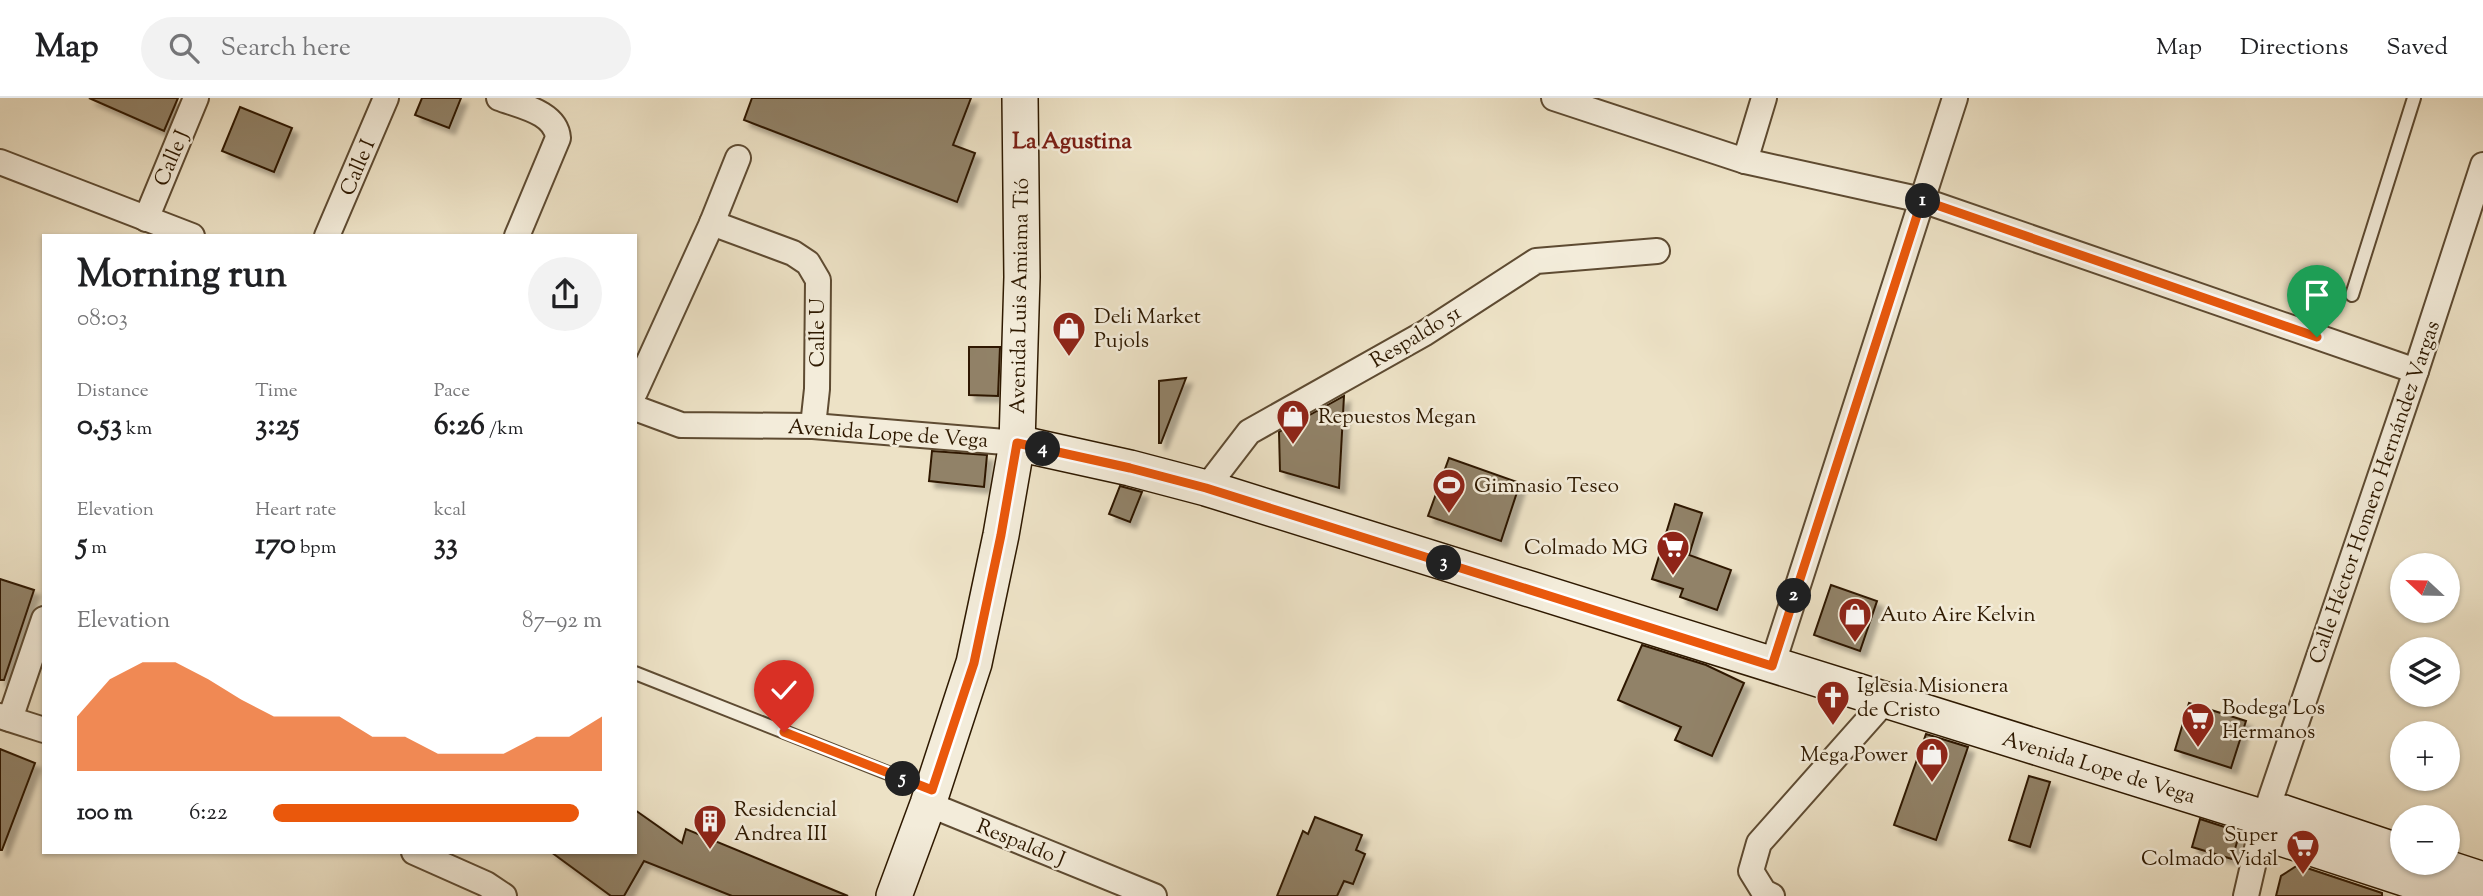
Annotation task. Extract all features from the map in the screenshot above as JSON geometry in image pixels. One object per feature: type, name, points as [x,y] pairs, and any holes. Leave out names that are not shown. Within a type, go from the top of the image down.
[{"type":"street","name":"Calle J","points":[[146,219],[196,98]]},
{"type":"street","name":"Calle I","points":[[328,234],[386,98]]},
{"type":"street","points":[[499,98],[550,119],[557,128],[558,138],[518,234]]},
{"type":"street","name":"Avenida Luis Amiama Tió","points":[[894,896],[974,663],[1017,443],[1022,277],[1020,98]]},
{"type":"street","points":[[1554,98],[1593,104],[1745,161],[1922,200],[2416,371]]},
{"type":"street","points":[[1745,161],[1764,98]]},
{"type":"street","points":[[1772,666],[1955,98]]},
{"type":"street","points":[[637,388],[712,223],[738,158]]},
{"type":"street","points":[[0,162],[187,234]]},
{"type":"street","name":"Calle Héctor Homero Hernández Vargas","points":[[2246,896],[2264,818],[2483,165]]},
{"type":"street","name":"Calle U","points":[[712,223],[793,253],[807,263],[818,280],[817,389],[813,426]]},
{"type":"street","name":"Respaldo 51","points":[[1206,488],[1249,432],[1425,332],[1536,261],[1657,251]]},
{"type":"street","name":"Avenida Lope de Vega","points":[[637,409],[681,425],[813,426],[1017,443],[1130,468],[1206,488],[2264,818],[2284,813],[2390,849]]},
{"type":"street","points":[[42,624],[5,718],[42,729]]},
{"type":"street","points":[[1772,896],[1764,892],[1751,871],[1759,843],[1885,701]]},
{"type":"street","name":"Respaldo J","points":[[930,797],[1154,896]]},
{"type":"street","name":"Avenida Lope de Vega","points":[[2264,818],[2278,837],[2459,896]]},
{"type":"street","points":[[420,854],[486,884],[504,896]]},
{"type":"street","points":[[2460,872],[2483,880]]},
{"type":"lane","points":[[2352,295],[2414,98]]},
{"type":"lane","points":[[637,674],[930,797]]},
{"type":"building","points":[[89,98],[178,98],[164,131]]},
{"type":"building","points":[[422,98],[461,98],[449,128],[415,115]]},
{"type":"building","points":[[752,98],[971,98],[953,145],[975,153],[957,202],[744,120]]},
{"type":"building","points":[[240,107],[292,128],[274,172],[222,151]]},
{"type":"building","points":[[969,347],[1000,347],[998,396],[969,395]]},
{"type":"building","points":[[1186,378],[1161,443],[1159,443],[1159,381]]},
{"type":"building","points":[[1344,396],[1339,488],[1280,471],[1279,432]]},
{"type":"building","points":[[932,451],[987,455],[984,487],[929,481]]},
{"type":"building","points":[[1449,458],[1520,483],[1501,541],[1428,516]]},
{"type":"building","points":[[1120,486],[1142,492],[1130,522],[1109,514]]},
{"type":"building","points":[[1675,504],[1702,513],[1689,555],[1731,570],[1717,610],[1680,597],[1683,589],[1652,579]]},
{"type":"building","points":[[0,579],[34,590],[4,680],[0,680]]},
{"type":"building","points":[[1831,585],[1877,601],[1860,651],[1814,635]]},
{"type":"building","points":[[1642,645],[1706,665],[1744,683],[1712,756],[1675,740],[1681,727],[1618,700]]},
{"type":"building","points":[[2189,703],[2246,721],[2231,768],[2175,750]]},
{"type":"building","name":"Mega Power","points":[[1926,734],[1968,747],[1936,840],[1894,825]]},
{"type":"building","points":[[0,749],[35,763],[2,850],[0,850]]},
{"type":"building","points":[[2029,776],[2050,782],[2030,847],[2009,840]]},
{"type":"building","points":[[637,811],[682,843],[686,829],[848,896],[732,896],[644,861],[624,896],[611,896],[554,854],[637,854]]},
{"type":"building","points":[[1315,817],[1362,835],[1356,850],[1365,854],[1353,884],[1344,881],[1337,896],[1277,896],[1303,831],[1308,834]]},
{"type":"building","points":[[2200,819],[2240,832],[2232,859],[2192,847]]},
{"type":"building","points":[[2298,865],[2382,893],[2382,896],[2276,896],[2281,876]]},
{"type":"place","name":"Deli Market Pujols","points":[[1069,358]]},
{"type":"place","name":"Repuestos Megan","points":[[1293,446]]},
{"type":"place","name":"Gimnasio Teseo","points":[[1449,515]]},
{"type":"place","name":"Colmado MG","points":[[1673,577]]},
{"type":"place","name":"Auto Aire Kelvin","points":[[1855,644]]},
{"type":"place","name":"Iglesia Misionera de Cristo","points":[[1833,727]]},
{"type":"place","name":"Bodega Los Hermanos","points":[[2198,749]]},
{"type":"place","name":"Mega Power","points":[[1932,784]]},
{"type":"place","name":"Residencial Andrea III","points":[[710,851]]},
{"type":"place","name":"Super Colmado Vidal","points":[[2303,876]]},
{"type":"district","name":"La Agustina","points":[[1072,140]]},
{"type":"route","points":[[784,732],[932,790],[974,663],[1017,443],[1206,488],[1772,666],[1922,200],[2317,337]]}]
